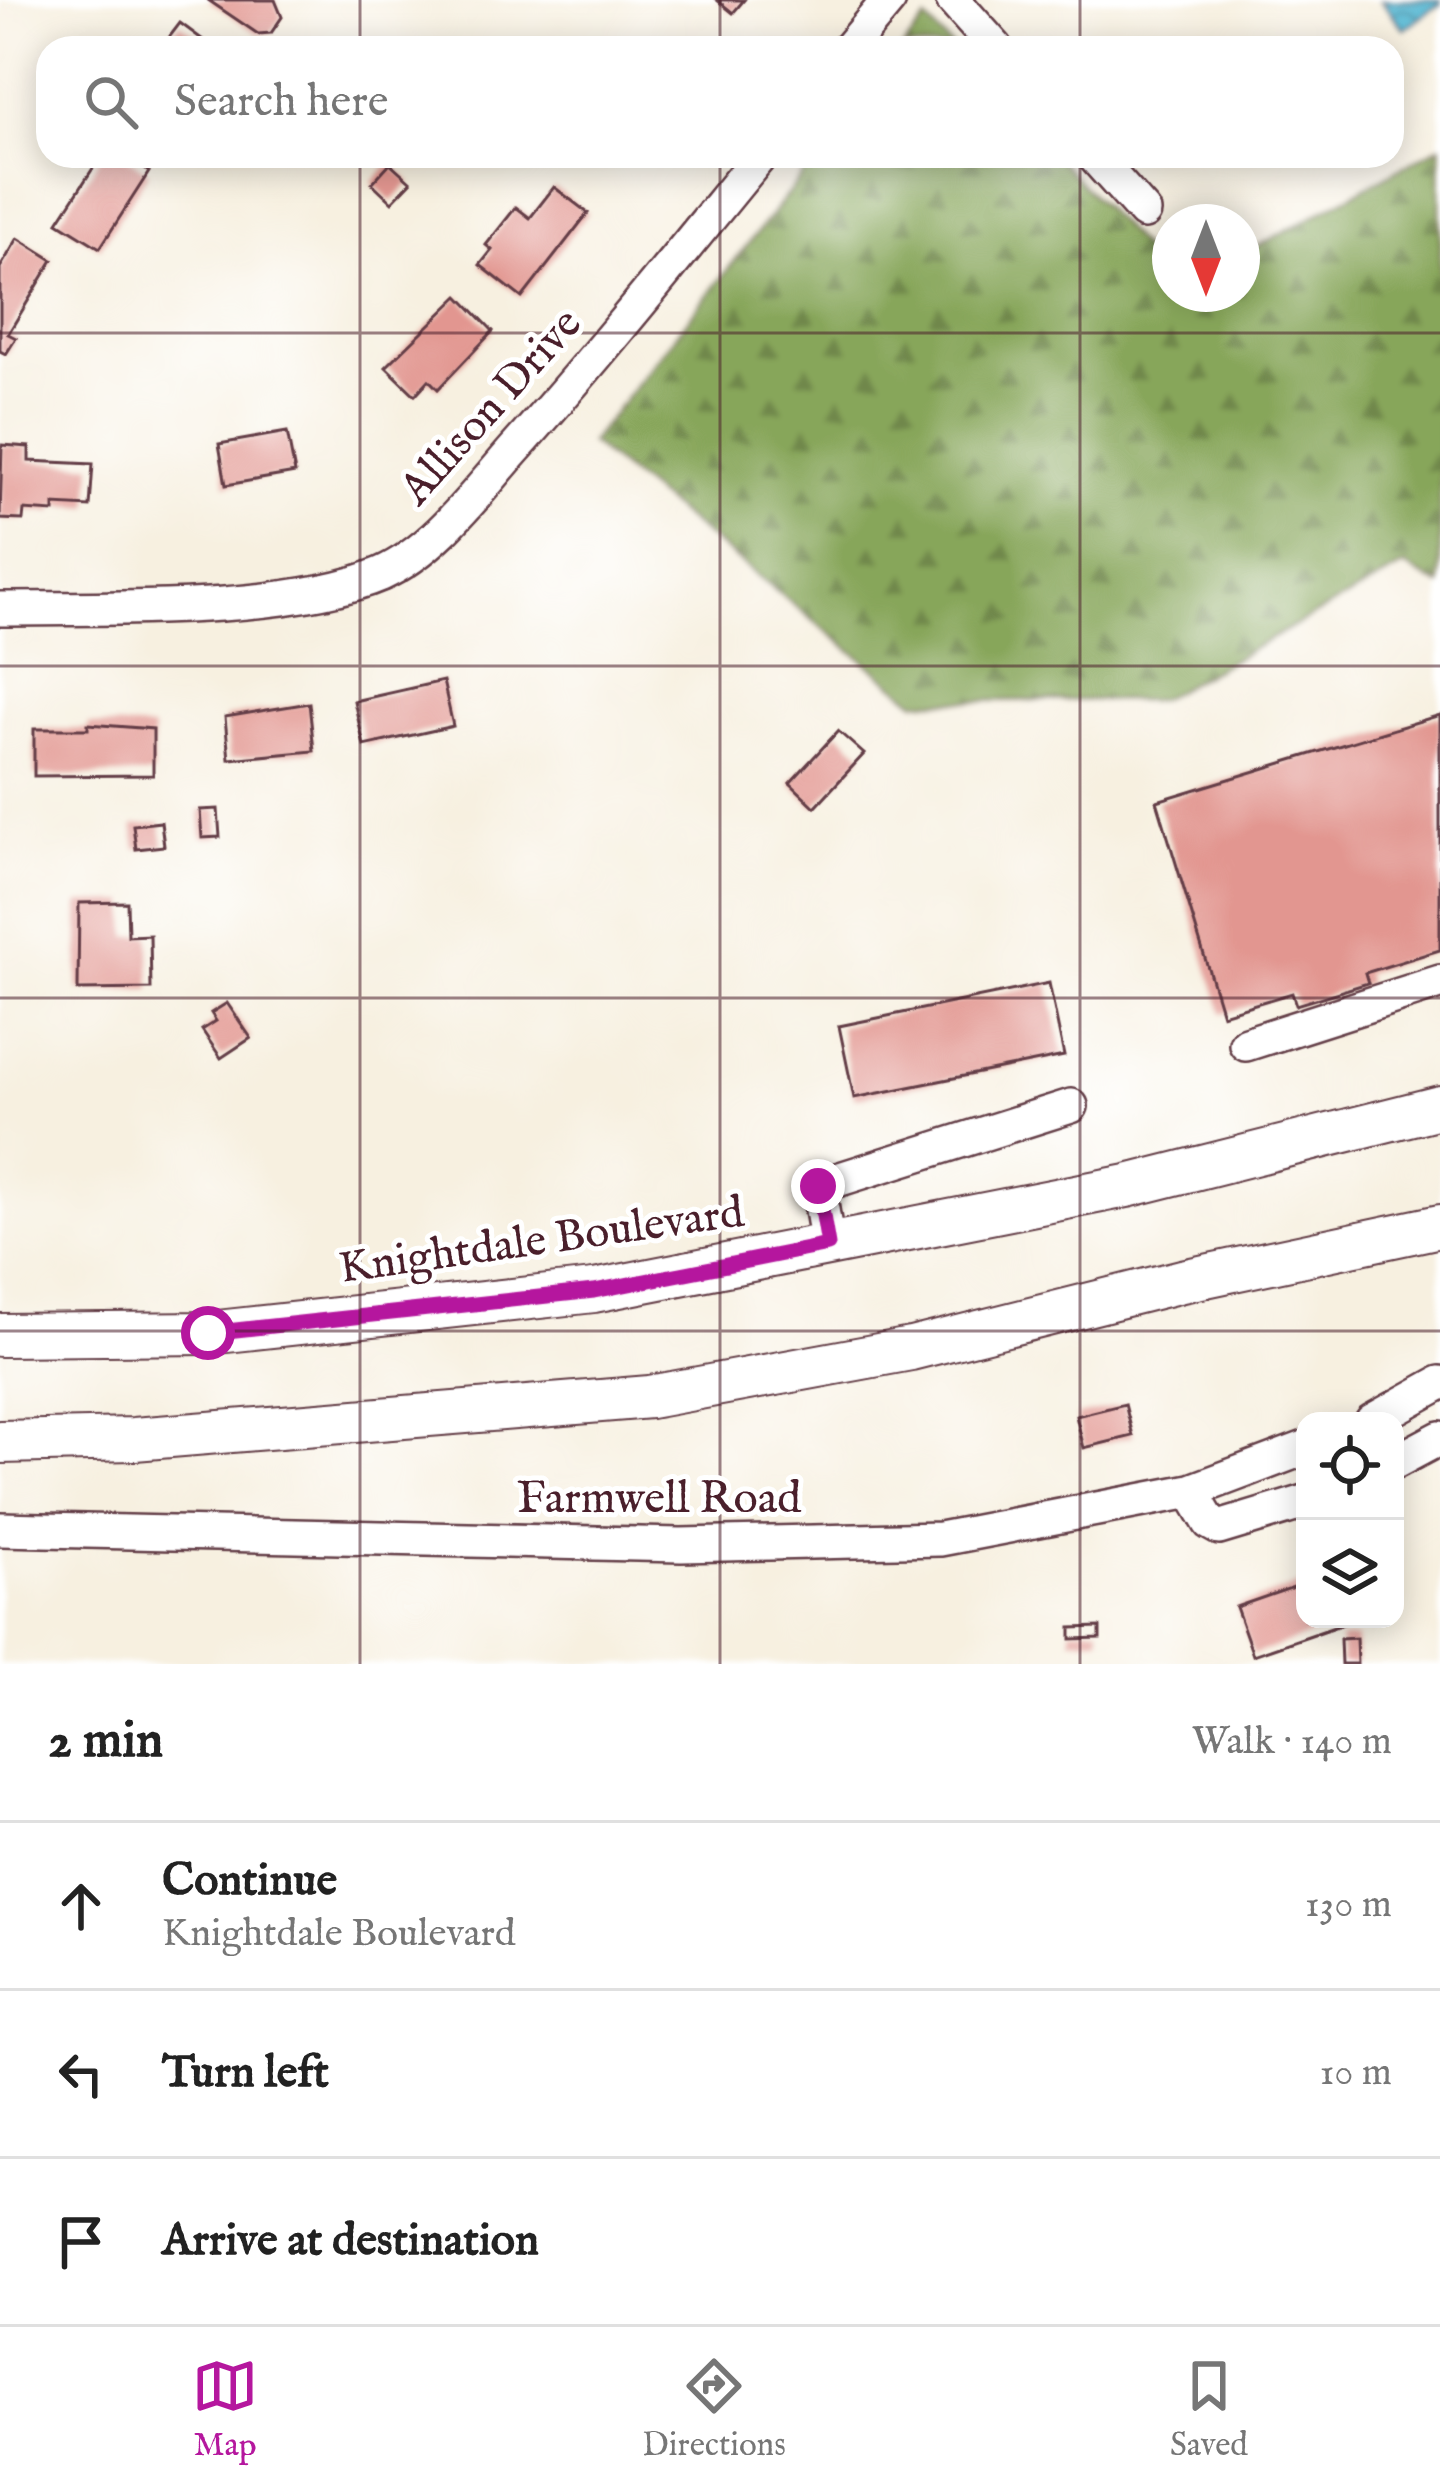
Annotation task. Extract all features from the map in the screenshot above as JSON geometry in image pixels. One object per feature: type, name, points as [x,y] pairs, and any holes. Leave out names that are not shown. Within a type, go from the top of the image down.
[{"type":"main road","name":"Knightdale Boulevard","points":[[0,1335],[208,1333],[594,1291],[1127,1186],[1440,1107]]},
{"type":"main road","points":[[0,1442],[134,1438],[650,1397],[911,1349],[1182,1281],[1440,1226]]},
{"type":"street","points":[[859,36],[889,0]]},
{"type":"street","points":[[953,0],[985,36]]},
{"type":"street","name":"Allison Drive","points":[[0,609],[147,607],[294,595],[382,574],[447,526],[574,383],[750,168]]},
{"type":"street","points":[[1105,168],[1144,212]]},
{"type":"street","points":[[1246,1044],[1440,982]]},
{"type":"street","points":[[828,1245],[818,1186],[1071,1106]]},
{"type":"street","points":[[1388,1412],[1440,1383]]},
{"type":"street","points":[[1404,1457],[1440,1438]]},
{"type":"street","name":"Farmwell Road","points":[[0,1529],[681,1545],[940,1539],[1191,1491],[1296,1451]]},
{"type":"street","points":[[1191,1491],[1219,1528],[1296,1505]]},
{"type":"green space","points":[[926,20],[941,36],[913,36]]},
{"type":"green space","points":[[1440,146],[1440,586],[1405,566],[1158,700],[915,701],[590,443],[808,168],[1066,168],[1152,259],[1152,312],[1260,312],[1260,245]]},
{"type":"water","points":[[1381,0],[1440,0],[1440,4],[1404,29]]},
{"type":"building","points":[[208,0],[275,0],[282,17],[271,33],[258,34]]},
{"type":"building","points":[[717,0],[744,0],[733,13]]},
{"type":"building","points":[[180,23],[198,36],[170,36]]},
{"type":"building","points":[[93,168],[149,172],[100,248],[58,222]]},
{"type":"building","points":[[386,168],[396,168],[411,182],[392,202],[372,183]]},
{"type":"building","points":[[554,187],[588,213],[522,298],[480,265],[492,250],[486,245],[516,207],[530,218]]},
{"type":"building","points":[[18,238],[53,260],[8,334],[16,338],[6,354],[0,351],[0,268]]},
{"type":"building","points":[[459,296],[493,331],[438,389],[429,380],[415,395],[386,367]]},
{"type":"building","points":[[287,432],[295,473],[226,485],[219,444]]},
{"type":"building","points":[[2,445],[29,447],[29,461],[93,464],[90,507],[54,505],[54,512],[24,510],[23,520],[0,519]]},
{"type":"building","points":[[443,681],[453,726],[364,746],[354,701]]},
{"type":"building","points":[[309,703],[314,751],[229,759],[225,717]]},
{"type":"building","points":[[1440,715],[1440,950],[1365,973],[1368,983],[1296,1005],[1292,993],[1222,1014],[1157,801]]},
{"type":"building","points":[[88,724],[153,729],[153,775],[34,776],[34,729],[88,729]]},
{"type":"building","points":[[838,731],[864,754],[815,807],[790,783]]},
{"type":"building","points":[[218,809],[220,837],[202,838],[200,810]]},
{"type":"building","points":[[161,822],[164,846],[136,849],[133,825]]},
{"type":"building","points":[[127,902],[128,936],[150,935],[151,989],[78,990],[79,903]]},
{"type":"building","points":[[1049,983],[1064,1056],[854,1098],[839,1026]]},
{"type":"building","points":[[227,1003],[251,1038],[221,1058],[202,1030],[216,1021],[211,1013]]},
{"type":"building","points":[[1125,1404],[1133,1436],[1084,1448],[1076,1416]]},
{"type":"building","points":[[1296,1586],[1296,1628],[1331,1628],[1253,1655],[1236,1607]]},
{"type":"building","points":[[1100,1627],[1100,1638],[1071,1639],[1071,1628]]},
{"type":"building","points":[[1356,1638],[1357,1664],[1341,1664],[1340,1639]]},
{"type":"route","points":[[208,1333],[594,1291],[828,1245],[818,1186]]}]
